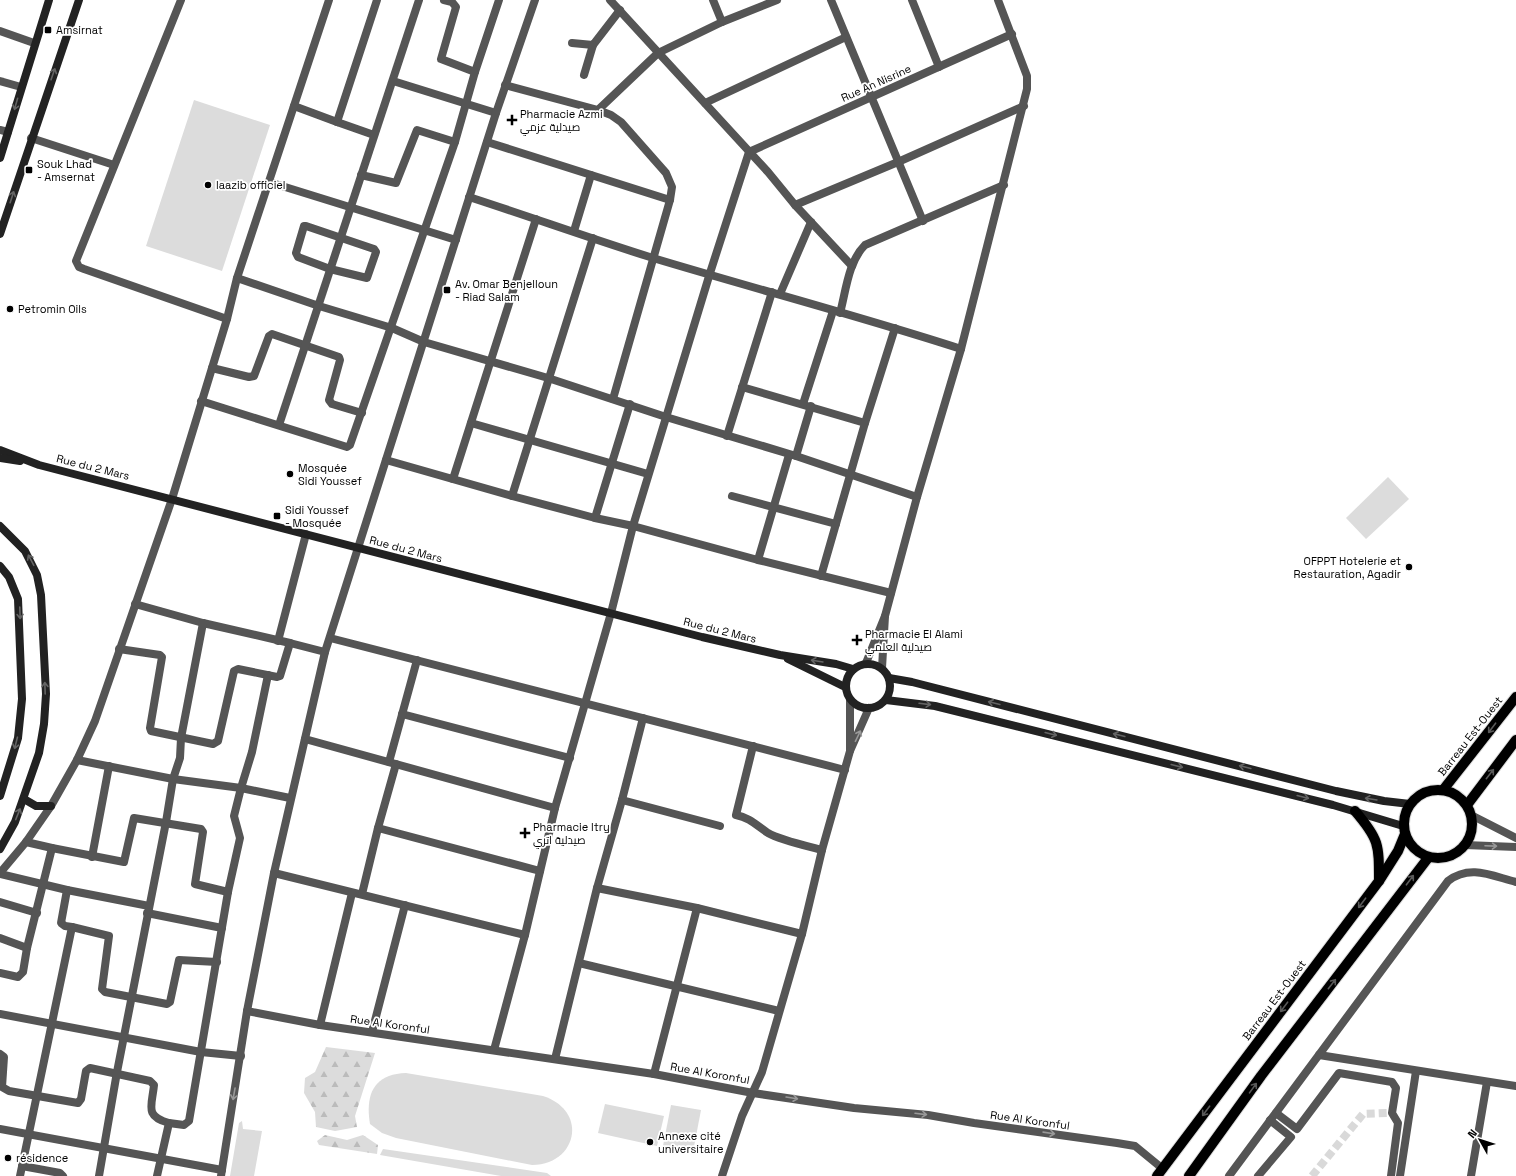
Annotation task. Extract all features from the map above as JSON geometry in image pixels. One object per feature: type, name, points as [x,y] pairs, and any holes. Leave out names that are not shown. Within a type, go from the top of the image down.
[{"type":"main road","name":"Barreau Est-Ouest","points":[[1443,790],[1516,697]]},
{"type":"main road","points":[[1466,805],[1516,740]]},
{"type":"main road","points":[[1443,790],[1460,798],[1466,805],[1471,815],[1472,826],[1470,836],[1465,845],[1458,852],[1449,857],[1428,858],[1414,849],[1404,830],[1405,813],[1410,804],[1425,792],[1443,790]]},
{"type":"main road","points":[[1355,811],[1377,840],[1380,858],[1379,881]]},
{"type":"main road","name":"Barreau Est-Ouest","points":[[1160,1172],[1379,881],[1398,851],[1404,830]]},
{"type":"main road","points":[[1189,1176],[1261,1076],[1428,858]]},
{"type":"street","points":[[0,158],[4,131],[21,88],[34,43],[49,0]]},
{"type":"street","points":[[0,234],[31,138],[79,0]]},
{"type":"street","points":[[181,0],[78,256],[78,265],[84,269],[227,319]]},
{"type":"street","points":[[222,928],[0,874],[26,842],[51,806],[77,760],[95,721],[172,499],[227,319],[237,278],[329,0]]},
{"type":"street","points":[[337,122],[377,0]]},
{"type":"street","points":[[279,426],[393,81],[418,0]]},
{"type":"street","points":[[444,0],[452,2],[456,7],[441,59],[475,72]]},
{"type":"street","points":[[201,401],[347,447],[350,445],[425,230],[499,0]]},
{"type":"street","points":[[0,1129],[161,1158],[221,1173],[241,1056],[247,1011],[274,873],[290,798],[325,652],[505,85],[535,0]]},
{"type":"street","points":[[610,0],[852,266]]},
{"type":"street","points":[[713,0],[722,22]]},
{"type":"street","points":[[598,110],[658,53],[722,22],[777,0]]},
{"type":"street","points":[[831,0],[923,221]]},
{"type":"street","points":[[912,0],[940,66]]},
{"type":"street","points":[[882,668],[886,616],[891,593],[917,497],[961,349],[1028,89],[1027,76],[998,0]]},
{"type":"street","points":[[584,75],[594,45],[620,10]]},
{"type":"street","points":[[0,31],[34,43]]},
{"type":"street","name":"Rue An Nisrine","points":[[749,152],[1012,34]]},
{"type":"street","points":[[705,103],[846,37]]},
{"type":"street","points":[[572,43],[594,45]]},
{"type":"street","points":[[0,81],[21,88]]},
{"type":"street","points":[[393,81],[496,113]]},
{"type":"street","points":[[505,85],[598,110],[611,115],[621,122],[666,173],[672,187],[670,200],[613,399]]},
{"type":"street","points":[[294,106],[374,135]]},
{"type":"street","points":[[795,205],[898,162],[1024,106]]},
{"type":"street","points":[[361,175],[396,183],[417,130],[454,142]]},
{"type":"street","points":[[31,138],[114,165]]},
{"type":"street","points":[[487,142],[670,200]]},
{"type":"street","points":[[494,1050],[525,935],[555,808],[611,613],[633,526],[710,273],[749,152]]},
{"type":"street","points":[[574,231],[591,175]]},
{"type":"street","points":[[269,182],[456,240]]},
{"type":"street","points":[[758,560],[773,506],[792,456],[837,312],[852,266],[859,250],[872,241],[923,221],[1004,185]]},
{"type":"street","points":[[469,197],[653,258],[710,273],[961,349]]},
{"type":"street","points":[[453,479],[536,219]]},
{"type":"street","points":[[726,436],[776,293],[811,222]]},
{"type":"street","points":[[306,226],[374,249],[376,252],[366,279],[330,269],[297,255],[303,228],[306,226]]},
{"type":"street","points":[[512,496],[593,238]]},
{"type":"street","points":[[237,278],[319,306],[392,328],[424,342],[548,378],[917,497]]},
{"type":"street","points":[[821,576],[865,423],[895,328]]},
{"type":"street","points":[[212,368],[252,377],[254,376],[270,334],[305,344],[340,358],[328,399],[332,404],[362,413]]},
{"type":"street","points":[[742,387],[865,423]]},
{"type":"street","points":[[595,518],[630,404]]},
{"type":"street","points":[[471,423],[612,465],[648,474]]},
{"type":"street","name":"Rue du 2 Mars","points":[[0,450],[27,461],[611,613],[780,655],[836,664],[853,669]]},
{"type":"street","name":"Rue du 2 Mars","points":[[0,458],[27,461]]},
{"type":"street","points":[[386,460],[595,518],[633,526],[758,560],[891,593]]},
{"type":"street","points":[[732,496],[836,524]]},
{"type":"street","points":[[0,526],[21,545],[30,558],[37,575],[41,595],[46,694],[45,716],[39,753],[15,822],[0,849]]},
{"type":"street","points":[[278,641],[306,534]]},
{"type":"street","points":[[0,566],[9,577],[18,599],[22,686],[22,712],[18,738],[0,796]]},
{"type":"street","points":[[135,604],[203,623],[325,652]]},
{"type":"street","points":[[866,663],[886,616]]},
{"type":"street","points":[[99,1176],[117,1072],[173,779],[180,758],[181,738],[203,623]]},
{"type":"street","points":[[330,638],[586,702],[845,770]]},
{"type":"street","points":[[119,649],[161,656],[163,660],[150,728],[153,732],[216,743],[234,670],[238,669],[277,677],[282,673],[290,643]]},
{"type":"street","name":"Rue du 2 Mars","points":[[780,655],[845,687]]},
{"type":"street","points":[[362,894],[378,828],[402,714],[417,660]]},
{"type":"street","points":[[850,700],[859,707],[869,708],[878,706],[886,700],[891,686],[889,678],[882,668],[874,664],[866,663],[853,669],[847,677],[845,687],[850,700],[850,751]]},
{"type":"street","points":[[0,1054],[4,1057],[1,1084],[3,1089],[78,1103],[81,1099],[86,1071],[88,1068],[117,1072],[152,1081],[154,1085],[152,1113],[154,1118],[169,1123],[184,1125],[189,1121],[228,892],[240,838],[234,816],[252,752],[268,675]]},
{"type":"street","points":[[889,678],[919,684],[1336,792],[1384,801],[1410,804]]},
{"type":"street","points":[[886,700],[935,706],[1355,811],[1404,830]]},
{"type":"street","points":[[722,1176],[738,1128],[762,1072],[802,934],[822,850],[850,751],[869,708]]},
{"type":"street","points":[[402,714],[570,758]]},
{"type":"street","points":[[555,1059],[597,888],[643,718]]},
{"type":"street","points":[[305,739],[555,808]]},
{"type":"street","points":[[753,746],[736,815],[745,817],[757,823],[769,833],[822,850]]},
{"type":"street","points":[[77,760],[173,779],[241,788],[290,798]]},
{"type":"street","points":[[92,857],[108,766]]},
{"type":"street","points":[[24,799],[36,806],[51,806]]},
{"type":"street","points":[[622,800],[720,826]]},
{"type":"street","points":[[1471,815],[1516,838]]},
{"type":"street","points":[[26,842],[92,857],[124,862],[134,818],[202,829],[203,832],[195,884],[228,892]]},
{"type":"street","points":[[378,828],[540,871]]},
{"type":"street","points":[[1465,845],[1516,847]]},
{"type":"street","points":[[0,973],[18,977],[22,974],[52,848]]},
{"type":"street","points":[[1229,1176],[1448,882],[1460,874],[1475,872],[1516,882]]},
{"type":"street","points":[[274,873],[525,935]]},
{"type":"street","points":[[597,888],[697,908],[802,934]]},
{"type":"street","points":[[67,890],[61,923],[62,925],[109,936],[102,989],[105,992],[169,1004],[180,960],[217,962]]},
{"type":"street","points":[[320,1025],[352,893]]},
{"type":"street","points":[[0,902],[37,913]]},
{"type":"street","points":[[372,1032],[405,905]]},
{"type":"street","points":[[654,1074],[697,908]]},
{"type":"street","points":[[20,1176],[38,1096],[51,1024],[72,927]]},
{"type":"street","points":[[0,938],[27,948]]},
{"type":"street","points":[[579,964],[779,1011]]},
{"type":"street","name":"Rue Al Koronful","points":[[247,1011],[320,1025],[654,1074],[854,1108],[928,1115],[1135,1146],[1160,1172]]},
{"type":"street","points":[[0,1014],[124,1036],[201,1052],[241,1056]]},
{"type":"street","points":[[1319,1055],[1516,1086]]},
{"type":"street","points":[[1400,1176],[1416,1071]]},
{"type":"street","points":[[1258,1176],[1298,1129],[1339,1073],[1392,1082],[1396,1088],[1390,1113],[1398,1123],[1392,1176]]},
{"type":"street","points":[[1471,1176],[1487,1082]]},
{"type":"street","points":[[1276,1113],[1298,1129]]},
{"type":"street","points":[[1270,1120],[1291,1137]]},
{"type":"street","points":[[157,1176],[169,1123]]},
{"type":"street","points":[[22,1166],[60,1173],[63,1176]]},
{"type":"green space","name":"laazib officiel","points":[[194,100],[270,125],[222,271],[146,246]]},
{"type":"green space","points":[[1388,477],[1409,499],[1366,539],[1346,518]]},
{"type":"green space","points":[[326,1047],[375,1053],[355,1116],[357,1127],[335,1131],[316,1127],[315,1112],[304,1093],[305,1078],[315,1072]]},
{"type":"green space","points":[[406,1073],[543,1096],[558,1103],[567,1113],[572,1124],[572,1136],[567,1147],[559,1156],[547,1163],[532,1165],[396,1138],[382,1133],[370,1124],[369,1104],[371,1095],[379,1082],[386,1077]]},
{"type":"green space","points":[[605,1104],[664,1116],[657,1146],[598,1133]]},
{"type":"green space","points":[[671,1105],[701,1110],[693,1152],[663,1146]]},
{"type":"green space","points":[[242,1121],[243,1129],[262,1131],[254,1176],[230,1176],[239,1123]]},
{"type":"green space","points":[[325,1135],[347,1140],[363,1135],[378,1145],[377,1154],[319,1145],[317,1141]]},
{"type":"green space","points":[[383,1149],[547,1173],[551,1176],[501,1176],[380,1155]]},
{"type":"tunnel","points":[[1312,1176],[1363,1114],[1388,1113]]},
{"type":"place","name":"Amsirnat","points":[[48,30]]},
{"type":"place","name":"Pharmacie Azmi صيدلية عزمي","points":[[512,120]]},
{"type":"place","name":"Souk Lhad - Amsernat","points":[[29,170]]},
{"type":"place","name":"laazib officiel","points":[[208,185]]},
{"type":"place","name":"Av. Omar Benjelloun - Riad Salam","points":[[447,290]]},
{"type":"place","name":"Petromin Oils","points":[[10,309]]},
{"type":"place","name":"Mosquée Sidi Youssef","points":[[290,474]]},
{"type":"place","name":"Sidi Youssef - Mosquée","points":[[277,516]]},
{"type":"place","name":"OFPPT Hotelerie et Restauration, Agadir","points":[[1409,567]]},
{"type":"place","name":"Pharmacie El Alami صيدلية العلمي","points":[[857,640]]},
{"type":"place","name":"Pharmacie Itry صيدلية اتري","points":[[525,833]]},
{"type":"place","name":"Annexe cité universitaire","points":[[650,1142]]},
{"type":"place","name":"résidence","points":[[8,1158]]}]
